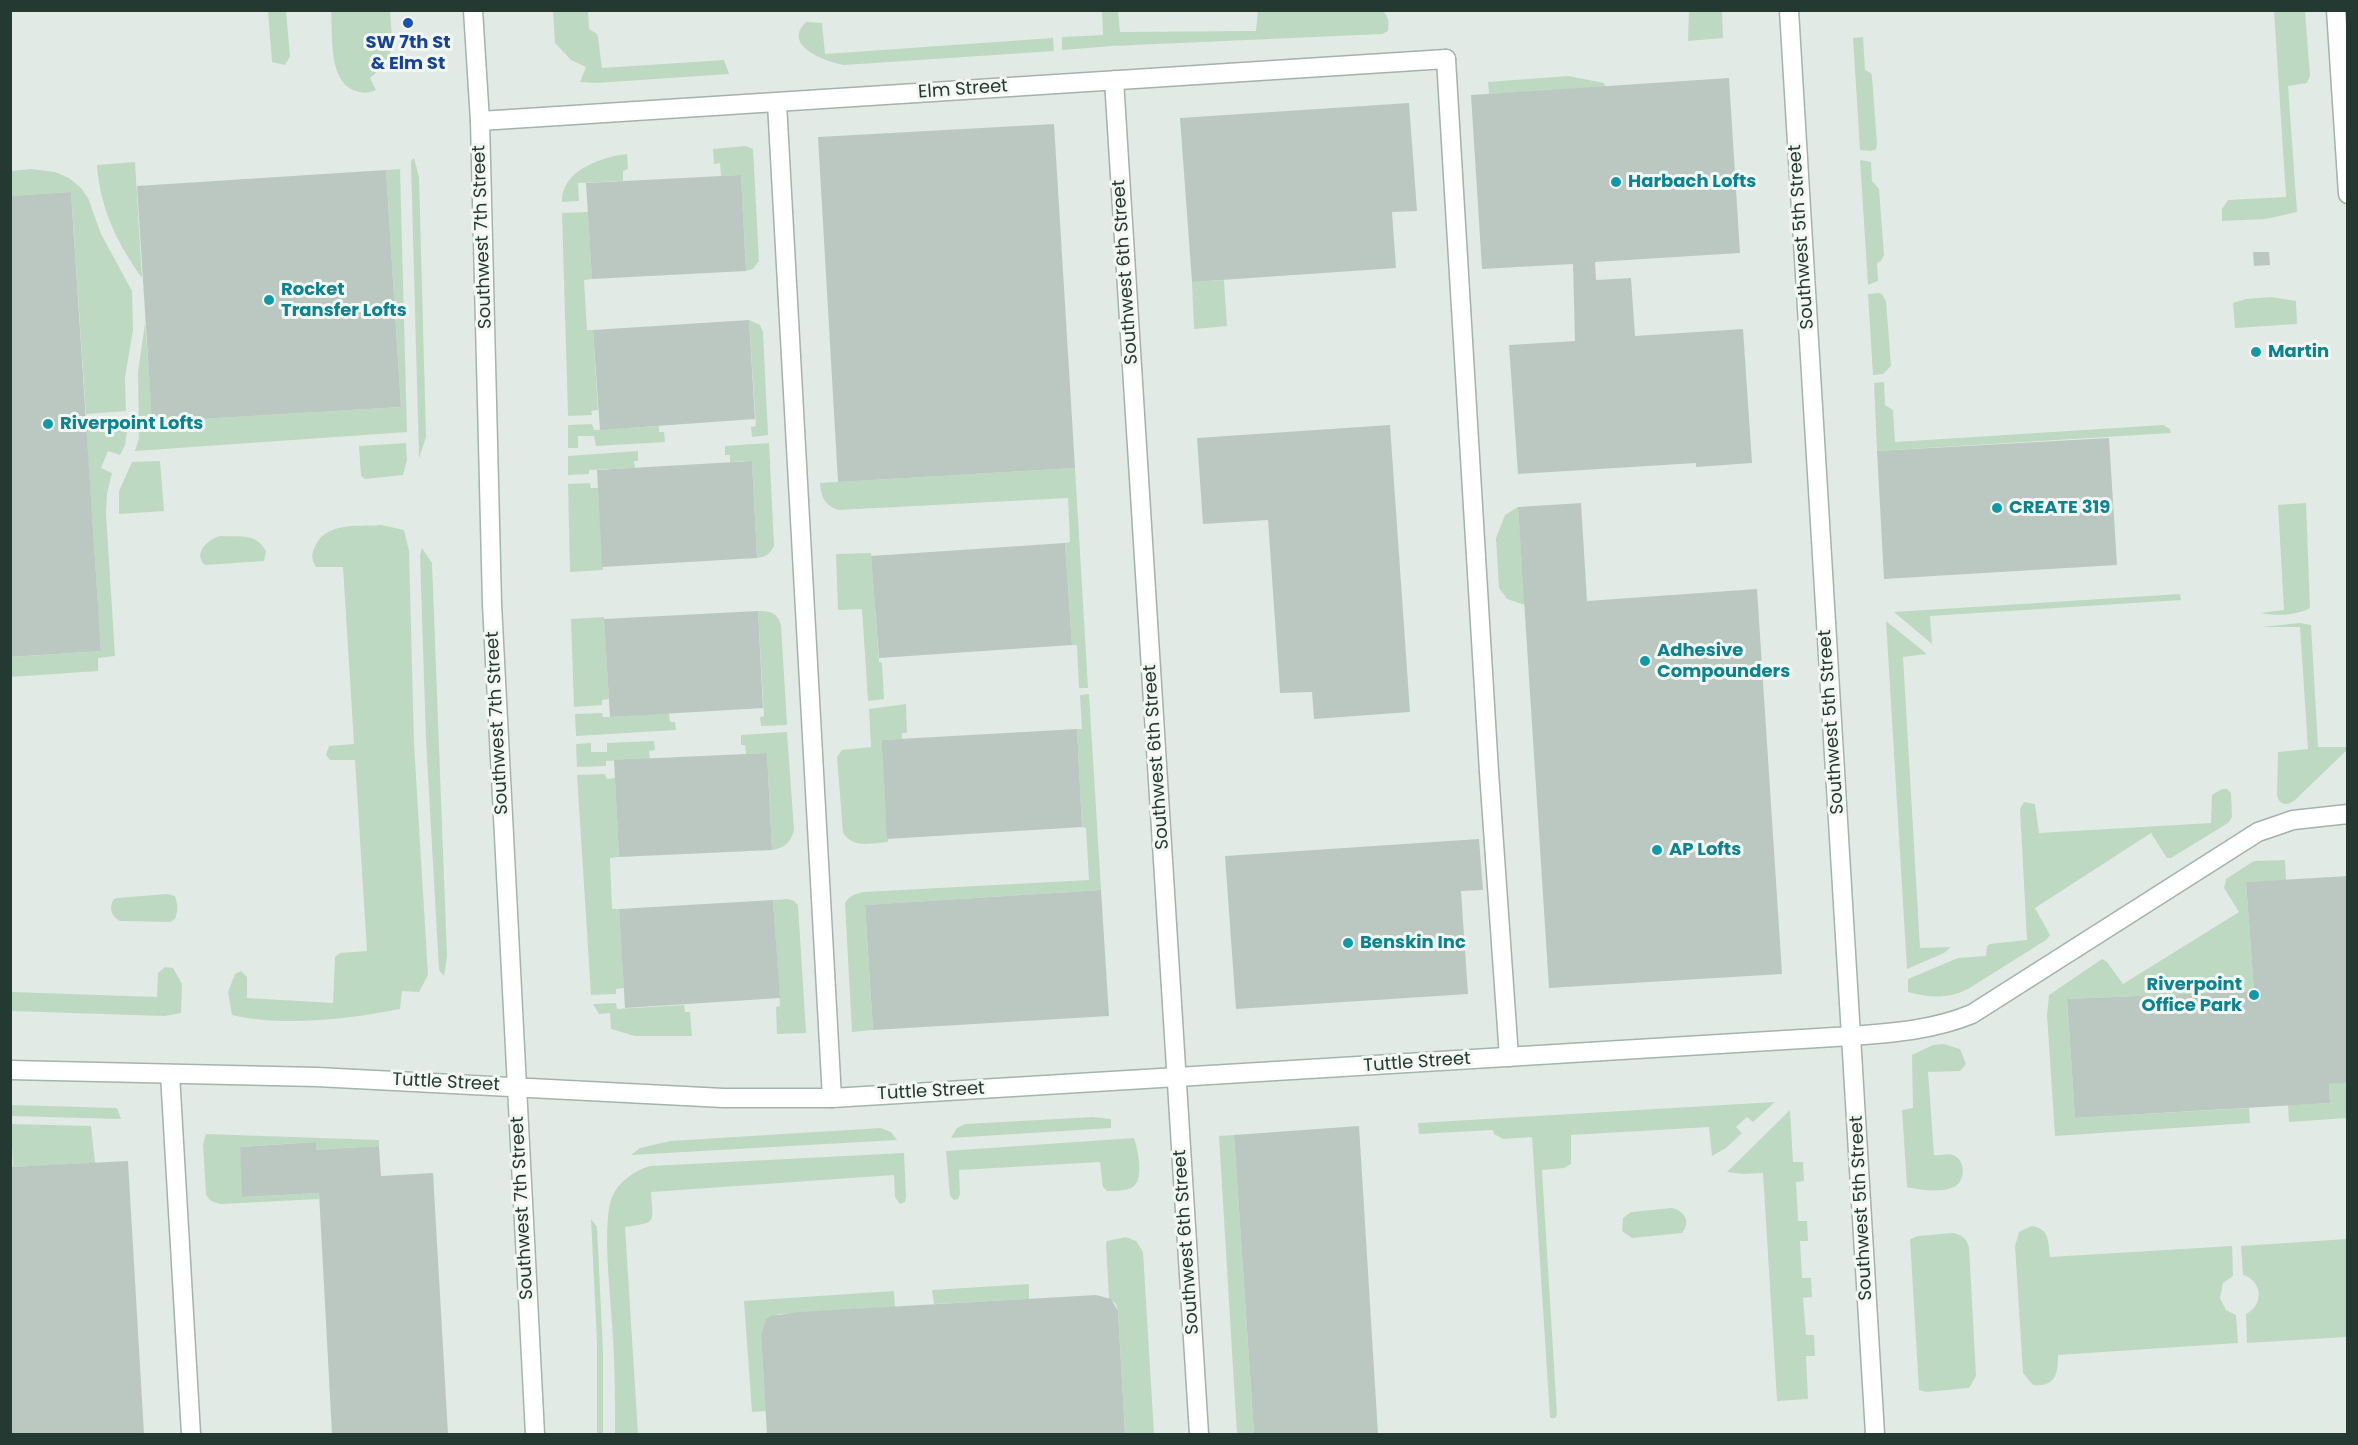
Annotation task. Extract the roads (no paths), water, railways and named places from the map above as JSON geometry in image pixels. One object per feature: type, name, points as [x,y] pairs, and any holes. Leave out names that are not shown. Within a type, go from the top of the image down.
[{"type":"street","name":"Southwest 7th Street","points":[[473,10],[480,121],[493,616],[535,1434]]},
{"type":"street","name":"Southwest 5th Street","points":[[1789,10],[1875,1434]]},
{"type":"street","points":[[2336,10],[2348,194]]},
{"type":"street","name":"Elm Street","points":[[480,121],[1446,59],[1489,772],[1509,1057]]},
{"type":"street","name":"Southwest 6th Street","points":[[1114,80],[1199,1434]]},
{"type":"street","points":[[777,103],[832,1098]]},
{"type":"street","name":"Tuttle Street","points":[[10,1070],[317,1077],[723,1098],[832,1098],[1851,1036],[1925,1029],[1950,1023],[1972,1014],[2258,832],[2293,820],[2348,814]]},
{"type":"street","points":[[170,1074],[191,1434]]},
{"type":"place","name":"SW 7th St & Elm St","points":[[408,23]]},
{"type":"place","name":"Harbach Lofts","points":[[1616,182]]},
{"type":"place","name":"Rocket Transfer Lofts","points":[[269,300]]},
{"type":"place","name":"Martin","points":[[2256,352]]},
{"type":"place","name":"Riverpoint Lofts","points":[[48,424]]},
{"type":"place","name":"CREATE 319","points":[[1997,508]]},
{"type":"place","name":"Adhesive Compounders","points":[[1645,661]]},
{"type":"place","name":"AP Lofts","points":[[1657,850]]},
{"type":"place","name":"Benskin Inc","points":[[1348,943]]},
{"type":"place","name":"Riverpoint Office Park","points":[[2254,995]]}]
